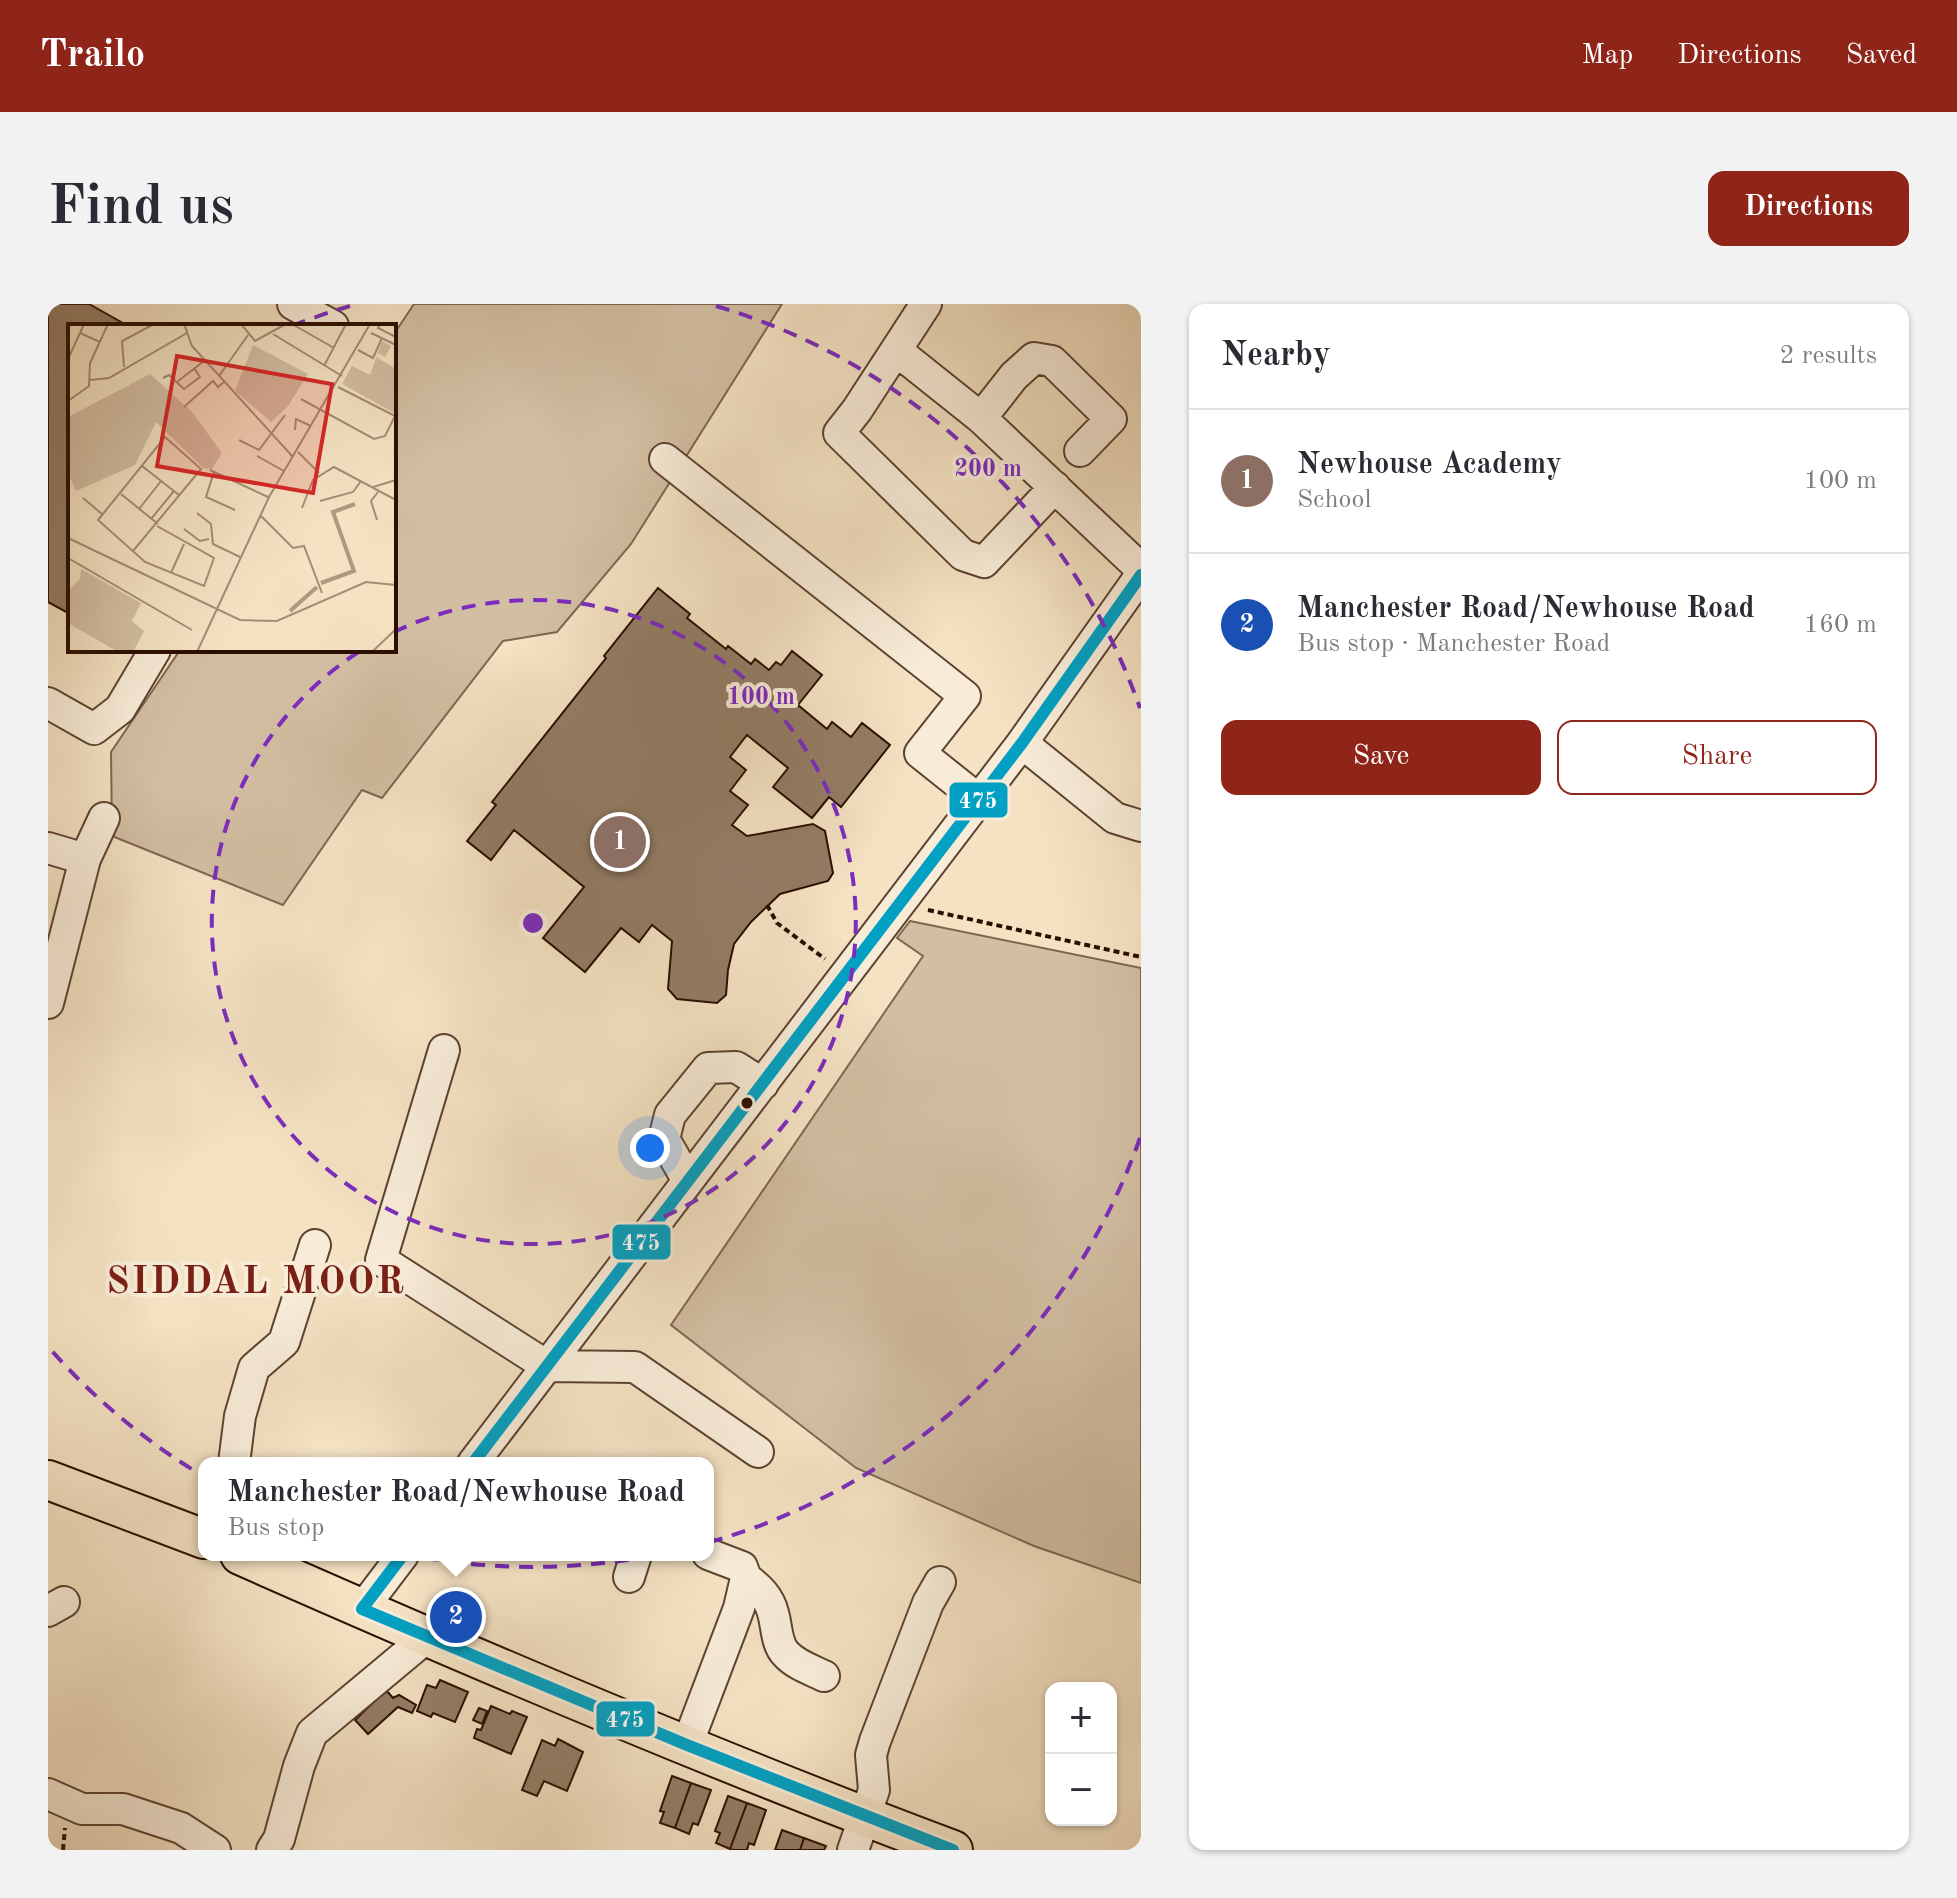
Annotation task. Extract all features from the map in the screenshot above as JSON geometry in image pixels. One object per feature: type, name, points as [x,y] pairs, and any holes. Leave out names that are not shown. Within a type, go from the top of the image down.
[{"type":"main road","points":[[48,1480],[198,1537]]},
{"type":"main road","points":[[254,1561],[687,1745],[858,1833],[953,1850]]},
{"type":"street","points":[[293,304],[329,324]]},
{"type":"street","points":[[926,304],[839,433],[963,555],[984,562],[1055,487]]},
{"type":"street","points":[[478,1457],[1022,743],[1141,572],[981,418],[897,351]]},
{"type":"street","points":[[981,418],[1014,376],[1034,358],[1052,361],[1111,419],[1080,451]]},
{"type":"street","points":[[665,459],[965,696],[920,753],[979,800]]},
{"type":"street","points":[[48,703],[94,729],[120,709],[154,652]]},
{"type":"street","points":[[1022,743],[1115,818],[1141,826]]},
{"type":"street","points":[[48,1003],[85,859],[104,818]]},
{"type":"street","points":[[48,848],[85,859]]},
{"type":"street","points":[[444,1050],[381,1260],[547,1366],[635,1367],[758,1452]]},
{"type":"street","points":[[688,1181],[664,1139],[670,1115],[708,1068],[736,1067],[763,1084]]},
{"type":"street","points":[[235,1457],[240,1416],[254,1368],[284,1342],[315,1245]]},
{"type":"street","points":[[714,1556],[742,1567],[746,1578],[764,1593],[773,1611],[784,1653],[824,1676]]},
{"type":"street","points":[[362,1609],[398,1561]]},
{"type":"street","points":[[687,1745],[739,1608],[746,1578]]},
{"type":"street","points":[[858,1833],[874,1790],[871,1755],[875,1741],[928,1603],[940,1582]]},
{"type":"street","points":[[272,1850],[299,1808],[299,1766],[312,1733],[427,1637]]},
{"type":"street","points":[[48,1794],[82,1809],[123,1809],[181,1828],[215,1850]]},
{"type":"path","points":[[905,897],[923,909],[1141,957]]},
{"type":"path","points":[[767,905],[777,923],[847,973]]},
{"type":"shaded area","points":[[414,304],[782,304],[631,544],[557,632],[503,641],[382,798],[362,790],[283,905],[112,836],[111,752],[179,652],[396,652],[396,331]]},
{"type":"shaded area","points":[[910,921],[1141,968],[1141,1583],[1034,1546],[856,1468],[671,1325],[923,956],[897,938]]},
{"type":"building","points":[[48,304],[89,304],[124,324],[68,324],[68,613],[48,602]]},
{"type":"building","points":[[658,588],[690,614],[687,618],[726,649],[728,646],[751,664],[755,659],[769,670],[776,662],[781,665],[792,651],[822,675],[798,705],[827,729],[832,722],[851,737],[862,723],[890,745],[841,807],[829,797],[812,818],[773,787],[788,768],[747,735],[730,757],[746,770],[730,791],[748,805],[732,825],[747,836],[813,824],[825,831],[833,873],[828,881],[780,894],[751,922],[734,944],[726,995],[717,1003],[677,999],[668,989],[672,941],[652,925],[639,942],[621,928],[585,972],[543,938],[584,887],[514,830],[491,860],[467,841],[496,805],[492,802]]},
{"type":"building","points":[[440,1680],[468,1692],[455,1722],[433,1713],[431,1717],[417,1711],[427,1685],[436,1688]]},
{"type":"building","points":[[386,1690],[393,1698],[399,1695],[416,1705],[412,1713],[398,1707],[368,1734],[355,1720]]},
{"type":"building","points":[[491,1706],[527,1717],[511,1754],[474,1738],[477,1729],[481,1730]]},
{"type":"building","points":[[479,1708],[487,1711],[482,1724],[473,1720]]},
{"type":"building","points":[[558,1739],[583,1752],[567,1791],[544,1781],[537,1796],[522,1790],[542,1740],[555,1746]]},
{"type":"building","points":[[672,1776],[691,1783],[675,1828],[660,1823],[664,1812],[660,1811]]},
{"type":"building","points":[[691,1783],[711,1790],[698,1825],[693,1823],[689,1834],[675,1828]]},
{"type":"building","points":[[728,1796],[747,1803],[730,1849],[716,1843],[720,1833],[715,1831]]},
{"type":"building","points":[[747,1803],[766,1810],[754,1845],[749,1843],[747,1850],[730,1849]]},
{"type":"building","points":[[782,1830],[804,1838],[800,1850],[775,1850]]},
{"type":"building","points":[[804,1838],[826,1846],[824,1850],[800,1850]]},
{"type":"transit line","name":"475","points":[[478,1457],[1022,743],[1141,575]]},
{"type":"transit line","name":"475","points":[[398,1561],[362,1609],[687,1745],[953,1850]]},
{"type":"place","name":"Newhouse Academy","points":[[620,842]]},
{"type":"place","name":"Manchester Road/Newhouse Road","points":[[456,1617]]},
{"type":"district","name":"SIDDAL MOOR","points":[[256,1280]]}]
